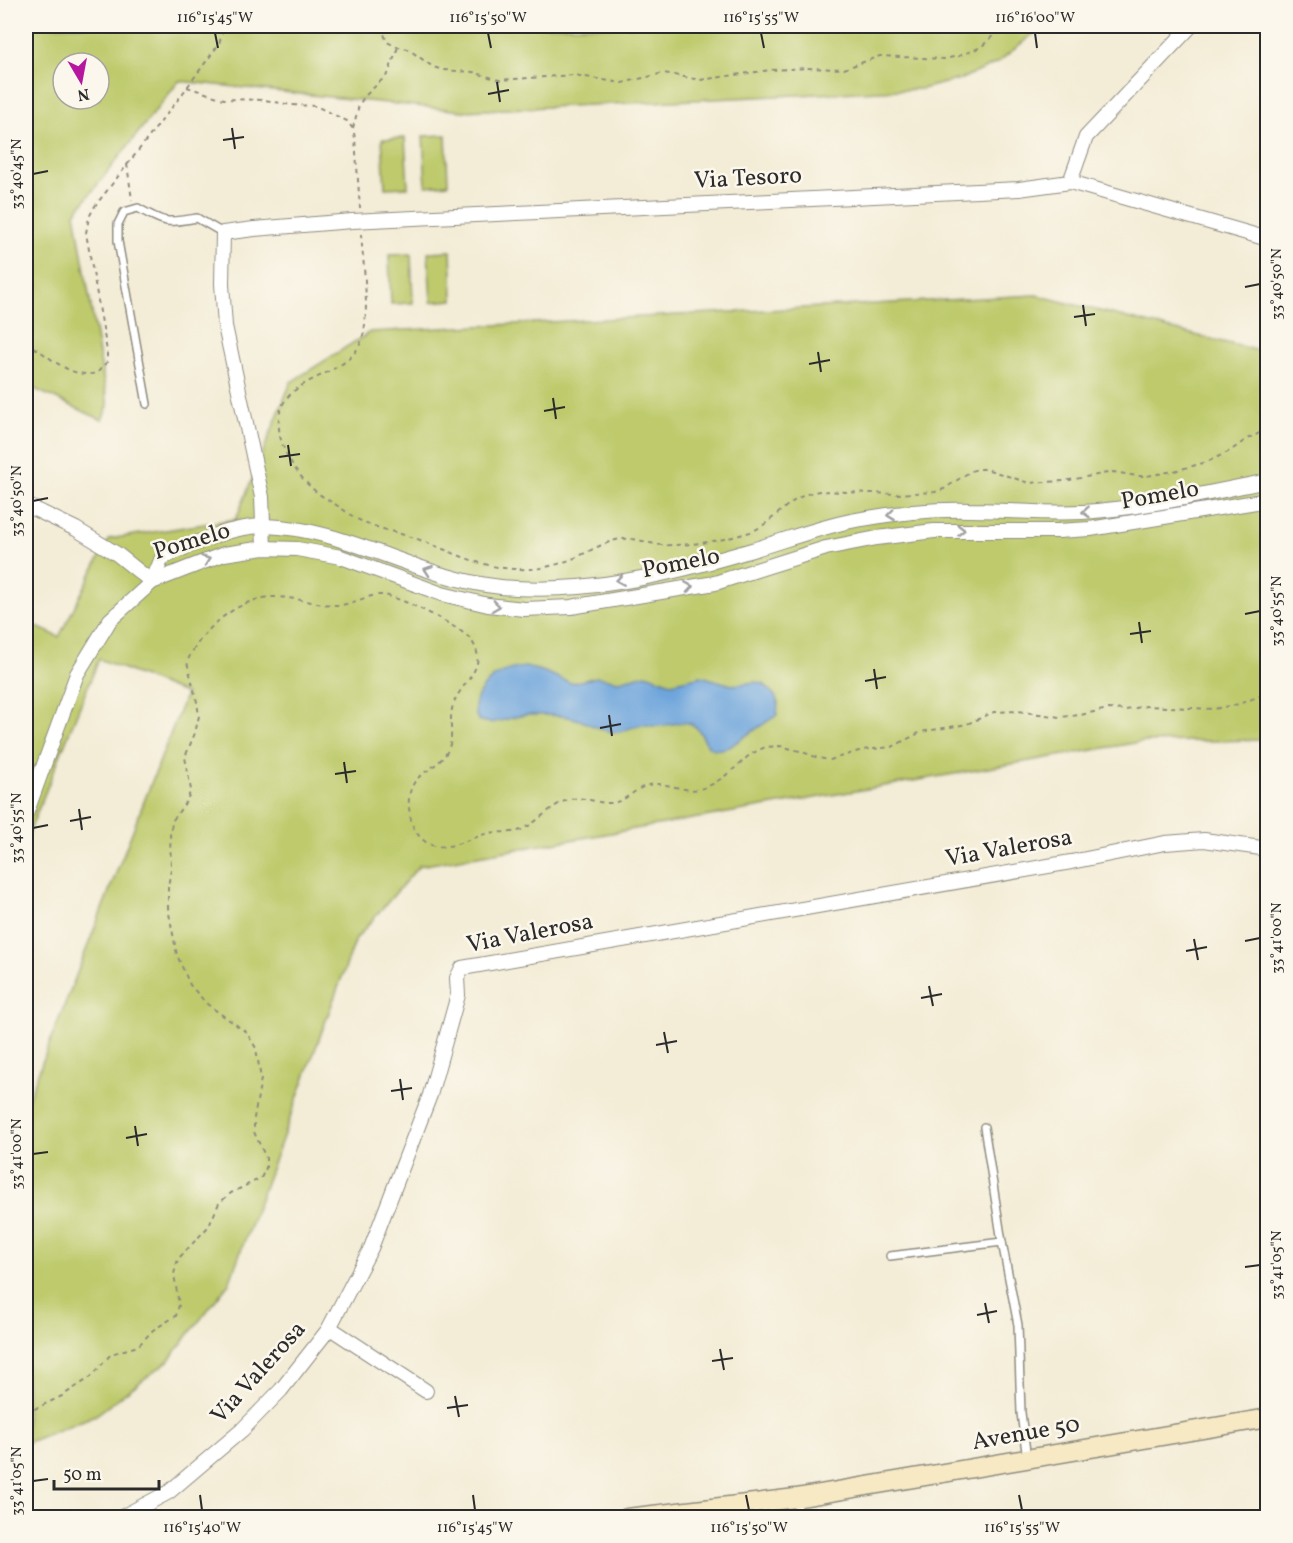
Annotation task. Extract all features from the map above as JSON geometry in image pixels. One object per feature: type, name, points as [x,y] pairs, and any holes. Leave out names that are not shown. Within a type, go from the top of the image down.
[{"type":"main road","name":"Avenue 50","points":[[694,1518],[794,1498],[1268,1418]]},
{"type":"main road","name":"Avenue 50","points":[[627,1518],[794,1498]]},
{"type":"street","points":[[1070,182],[1086,138],[1191,26]]},
{"type":"street","name":"Via Tesoro","points":[[223,233],[360,220],[1019,189],[1070,182],[1268,239]]},
{"type":"street","points":[[223,233],[222,284],[225,326],[262,497],[264,548]]},
{"type":"street","name":"Pomelo","points":[[152,582],[162,558],[192,544],[228,532],[263,526],[297,530],[343,541],[446,576],[499,586],[548,590],[684,570],[858,519],[921,511],[1091,512],[1132,508],[1268,481]]},
{"type":"street","name":"Pomelo","points":[[152,582],[225,554],[264,548],[297,549],[341,557],[442,594],[488,605],[524,609],[571,608],[715,583],[826,548],[877,538],[934,531],[1058,531],[1121,526],[1268,500]]},
{"type":"street","points":[[26,505],[76,529],[117,554],[152,582],[110,620],[77,674],[26,814]]},
{"type":"street","name":"Via Valerosa","points":[[120,1518],[169,1492],[242,1430],[281,1390],[330,1328],[371,1248],[430,1095],[458,995],[457,978],[462,968],[1071,862],[1165,843],[1204,840],[1268,849]]},
{"type":"street","points":[[330,1328],[426,1391]]},
{"type":"lane","points":[[147,404],[118,241],[118,224],[124,212],[138,208],[166,221],[175,222],[197,218],[223,233]]},
{"type":"lane","points":[[984,1127],[1018,1325],[1021,1413],[1027,1459]]},
{"type":"lane","points":[[890,1256],[1002,1242]]},
{"type":"lane","points":[[794,1498],[799,1518]]},
{"type":"path","points":[[381,26],[387,42],[408,49],[433,67],[444,70],[473,72],[499,80],[574,75],[622,83],[664,73],[700,80],[760,70],[844,69],[880,56],[932,60],[959,56],[981,47],[1001,26]]},
{"type":"path","points":[[398,47],[388,74],[364,97],[359,105],[353,129],[357,158],[365,317],[361,344],[355,354],[345,362],[304,383],[289,396],[283,405],[279,422],[282,441],[291,460],[307,482],[358,519],[414,537],[483,565],[509,569],[534,568],[570,560],[624,538],[660,545],[675,545],[746,534],[759,529],[790,503],[820,490],[897,494],[935,492],[978,469],[986,469],[1029,483],[1064,481],[1113,472],[1138,476],[1174,471],[1220,457],[1246,439],[1268,429]]},
{"type":"path","points":[[187,87],[224,99],[265,100],[291,105],[316,106],[338,115],[353,129]]},
{"type":"path","points":[[127,164],[133,208]]},
{"type":"path","points":[[26,1413],[62,1396],[91,1377],[111,1354],[138,1346],[153,1330],[176,1316],[179,1305],[174,1274],[178,1258],[209,1226],[219,1203],[231,1193],[261,1178],[266,1168],[266,1158],[254,1132],[254,1118],[261,1079],[256,1048],[246,1032],[207,1004],[190,985],[177,955],[167,900],[171,869],[170,832],[173,820],[191,790],[185,757],[199,716],[198,702],[187,663],[203,634],[224,617],[254,600],[267,598],[288,598],[345,605],[382,595],[416,608],[467,634],[476,647],[479,657],[475,670],[452,705],[451,736],[447,751],[417,779],[410,793],[411,819],[416,832],[432,844],[446,847],[492,832],[521,830],[556,805],[572,799],[614,802],[652,784],[690,790],[705,788],[751,754],[773,746],[786,746],[830,760],[862,750],[892,747],[921,732],[967,724],[994,712],[1018,711],[1060,717],[1108,708],[1126,710],[1146,706],[1214,709],[1239,704],[1268,693]]},
{"type":"path","points":[[26,664],[27,690],[32,712],[26,741]]},
{"type":"path","points":[[1261,1443],[1268,1442]]},
{"type":"green space","points":[[26,26],[1043,26],[997,63],[961,79],[921,89],[463,111],[179,81],[75,213],[108,406],[102,420],[26,385]]},
{"type":"green space","points":[[446,135],[448,184],[426,186],[423,136]]},
{"type":"green space","points":[[405,138],[408,187],[385,188],[382,139]]},
{"type":"green space","points":[[451,251],[453,300],[431,302],[428,252]]},
{"type":"green space","points":[[411,254],[413,303],[391,304],[389,255]]},
{"type":"green space","points":[[1036,295],[1267,353],[1267,740],[1140,742],[419,866],[356,939],[229,1283],[168,1361],[96,1415],[26,1443],[26,1104],[186,694],[99,659],[26,840],[26,622],[59,637],[109,539],[236,519],[291,382],[370,332]]},
{"type":"water","points":[[525,667],[542,671],[571,683],[597,677],[619,681],[646,674],[671,683],[701,676],[732,685],[756,682],[764,684],[775,696],[778,702],[777,715],[729,747],[719,749],[708,745],[698,730],[687,723],[643,725],[615,732],[605,731],[571,717],[524,715],[498,722],[478,720],[475,706],[480,693],[489,681],[501,673]]}]
